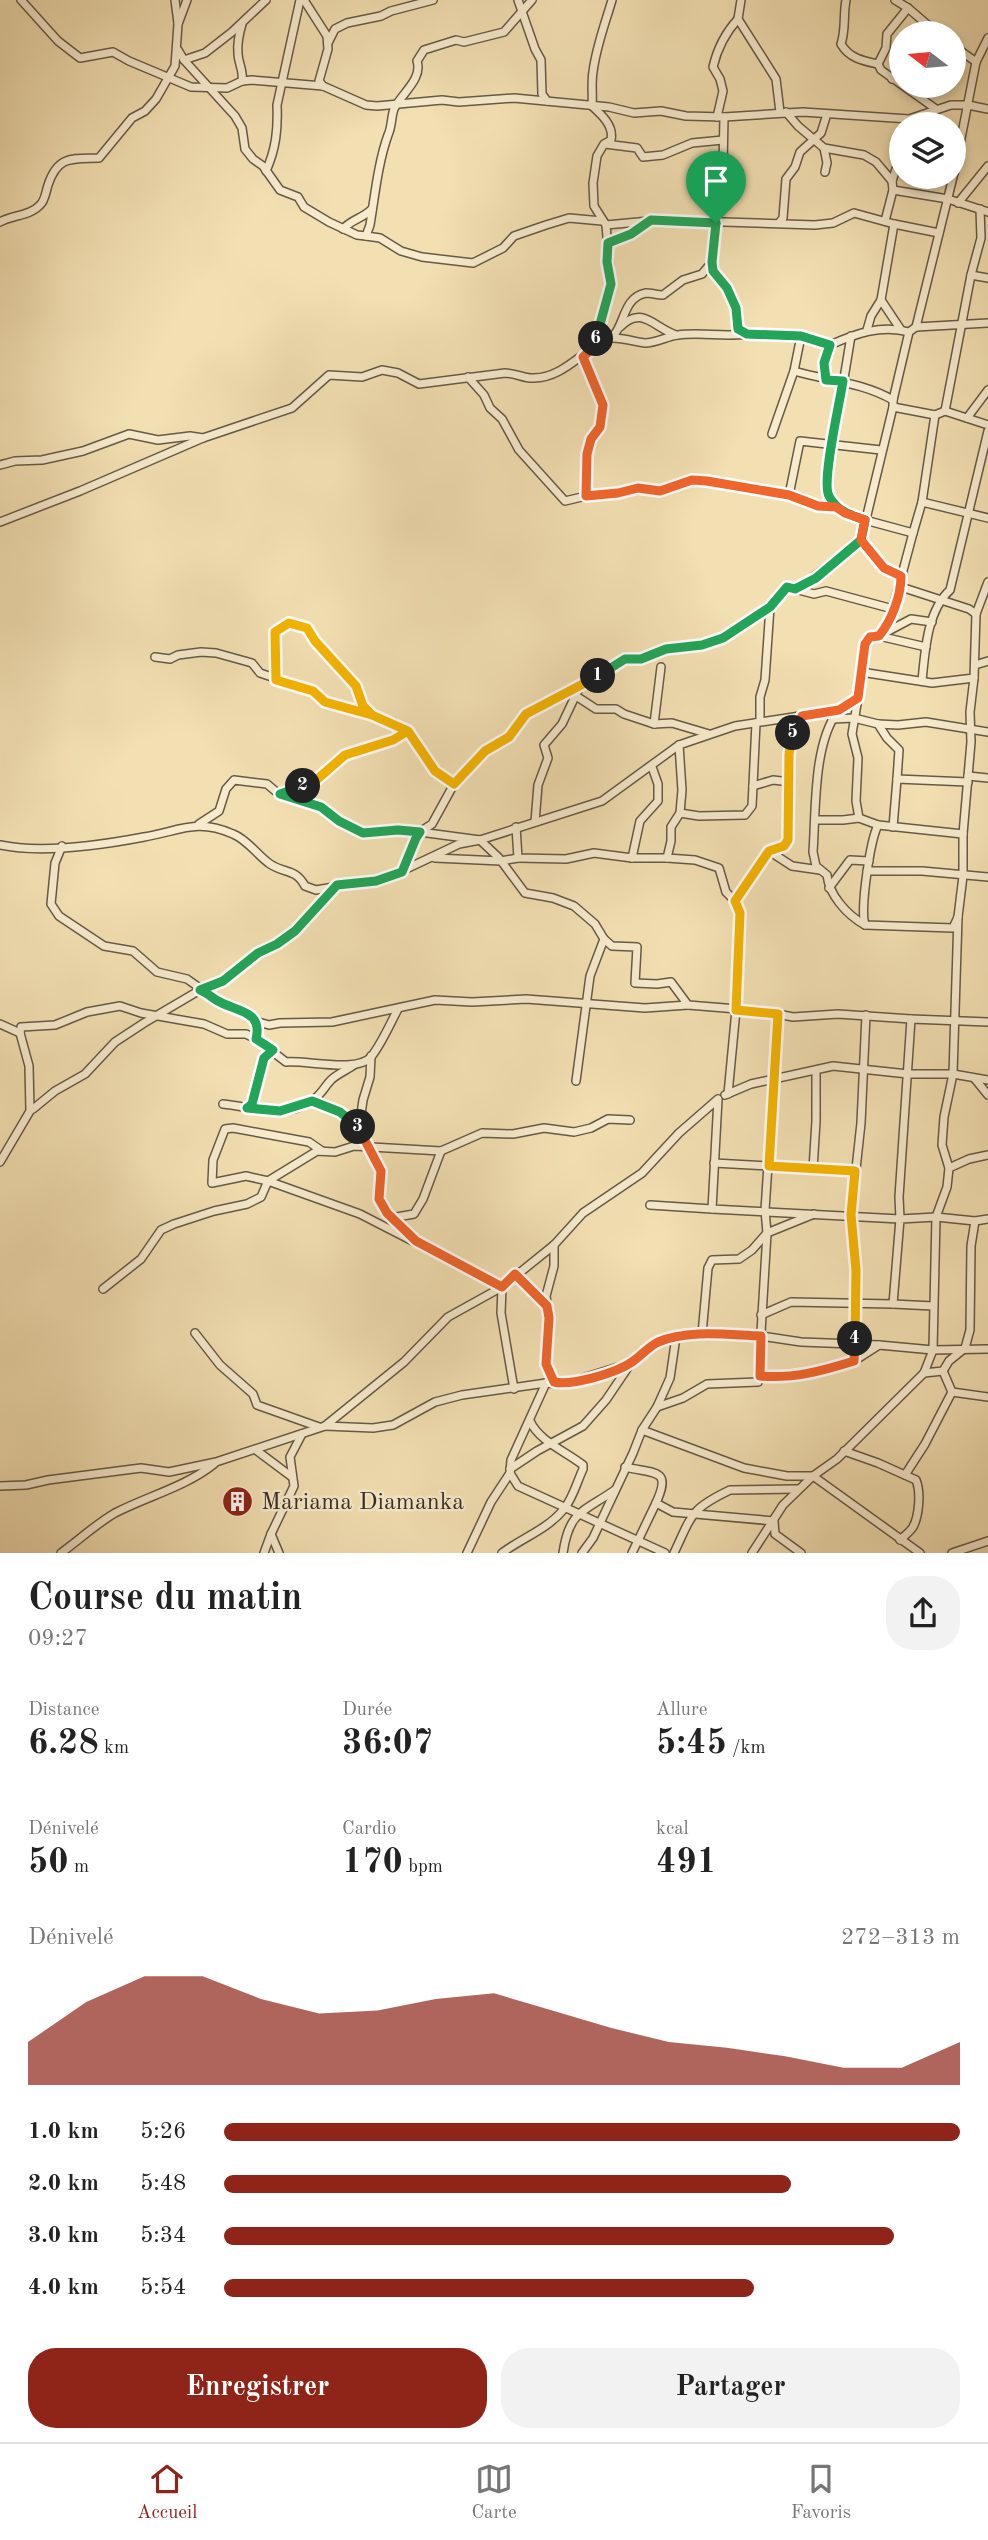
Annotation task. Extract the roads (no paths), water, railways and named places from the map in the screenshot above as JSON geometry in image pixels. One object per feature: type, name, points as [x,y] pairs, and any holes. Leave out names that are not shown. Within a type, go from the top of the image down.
[{"type":"street","points":[[21,0],[58,41],[80,58],[113,51],[191,87],[227,88],[242,81],[323,86],[366,105],[494,98],[547,101],[634,113],[660,111],[686,116],[721,117],[783,112],[889,120]]},
{"type":"street","points":[[0,222],[41,205],[57,166],[69,158],[99,158],[132,118],[145,111],[156,99],[175,66],[178,24],[175,0]]},
{"type":"street","points":[[178,24],[187,0]]},
{"type":"street","points":[[184,60],[205,53],[266,0]]},
{"type":"street","points":[[302,0],[327,36],[319,81],[323,86]]},
{"type":"street","points":[[266,171],[276,142],[277,105],[302,0]]},
{"type":"street","points":[[327,43],[335,29],[347,23],[381,16],[432,0]]},
{"type":"street","points":[[518,0],[541,60],[542,94],[547,101]]},
{"type":"street","points":[[366,236],[373,209],[382,146],[390,133],[390,120],[396,105],[417,74],[417,61],[424,50],[456,40],[464,42],[504,32],[532,0]]},
{"type":"street","points":[[592,106],[592,75],[596,50],[612,0]]},
{"type":"street","points":[[741,0],[738,19],[727,32],[713,67],[723,91],[723,166],[712,262],[713,271],[727,288],[736,308],[738,329],[747,334]]},
{"type":"street","points":[[846,0],[842,17],[846,30],[841,44],[844,50],[859,60],[878,64],[889,76]]},
{"type":"street","points":[[895,0],[908,8],[920,21]]},
{"type":"street","points":[[878,64],[886,48],[887,34],[908,8]]},
{"type":"street","points":[[738,19],[776,79],[783,112],[824,148],[864,155],[876,162],[889,177]]},
{"type":"street","points":[[242,81],[238,37],[243,22]]},
{"type":"street","points":[[966,114],[976,62],[985,49],[988,38]]},
{"type":"street","points":[[177,50],[235,116],[242,128],[245,149],[280,190],[298,197],[309,211],[343,229],[357,235],[380,238],[401,251],[422,257],[473,262],[503,248],[514,236],[569,218],[604,223],[651,220],[716,223],[729,221],[816,226],[833,223],[854,213],[939,233]]},
{"type":"street","points":[[966,55],[976,62]]},
{"type":"street","points":[[920,98],[936,109]]},
{"type":"street","points":[[930,112],[968,105],[988,109]]},
{"type":"street","points":[[592,106],[604,117],[611,129],[611,140],[604,144],[597,156],[593,183],[594,206],[604,223],[608,243],[607,262],[611,284],[595,346]]},
{"type":"street","points":[[779,223],[783,218],[786,180],[795,167],[800,152],[821,133],[827,114]]},
{"type":"street","points":[[604,144],[637,148],[643,157],[663,155],[692,143],[723,140]]},
{"type":"street","points":[[824,148],[827,163],[825,172]]},
{"type":"street","points":[[958,203],[988,166]]},
{"type":"street","points":[[916,327],[950,189]]},
{"type":"street","points":[[885,221],[893,190],[948,199],[984,211],[945,411]]},
{"type":"street","points":[[343,229],[351,220],[363,218],[373,209]]},
{"type":"street","points":[[608,243],[631,234],[651,220]]},
{"type":"street","points":[[867,330],[871,316],[881,300],[894,224]]},
{"type":"street","points":[[619,328],[627,307],[636,299],[647,293],[663,295],[683,280],[702,274],[712,262]]},
{"type":"street","points":[[971,275],[988,278]]},
{"type":"street","points":[[795,589],[816,578],[861,540],[893,403],[905,331],[881,300]]},
{"type":"street","points":[[612,338],[628,319],[635,316],[677,335]]},
{"type":"street","points":[[0,522],[203,438],[292,408],[329,375],[362,377],[382,370],[398,373],[419,384],[505,373],[518,373],[531,379],[549,375],[612,338],[627,338],[646,343],[677,335],[728,337],[747,334],[801,336],[830,345],[867,330],[905,331],[916,327],[988,323]]},
{"type":"street","points":[[772,434],[794,371],[801,336]]},
{"type":"street","points":[[851,336],[827,493],[836,507],[845,513],[914,533]]},
{"type":"street","points":[[826,380],[824,363],[830,345]]},
{"type":"street","points":[[583,357],[603,405],[600,427],[591,439],[587,454],[586,496]]},
{"type":"street","points":[[794,371],[874,389],[893,403],[936,415],[945,411],[988,425]]},
{"type":"street","points":[[468,377],[484,395],[490,408],[502,419],[519,450],[565,501],[638,488],[660,491],[692,480],[789,495],[818,506],[836,507]]},
{"type":"street","points":[[967,418],[988,390],[988,383]]},
{"type":"street","points":[[879,636],[889,623],[901,587],[901,576],[922,502],[936,415]]},
{"type":"street","points":[[922,681],[932,622],[940,599],[950,590],[988,431]]},
{"type":"street","points":[[0,465],[83,451],[130,434],[158,440],[190,436],[203,438]]},
{"type":"street","points":[[789,495],[800,441],[881,450]]},
{"type":"street","points":[[922,502],[988,518]]},
{"type":"street","points":[[861,540],[884,568],[901,576]]},
{"type":"street","points":[[816,578],[826,591]]},
{"type":"street","points":[[752,1553],[783,1504],[813,1476],[837,1459],[925,1373],[933,1350],[936,1217],[947,1187],[949,1168],[942,1145],[944,1117],[953,1074],[958,917],[963,876],[976,614],[988,582]]},
{"type":"street","points":[[402,872],[420,832],[432,824],[454,784],[485,751],[509,737],[526,714],[625,659],[641,659],[666,649],[702,645],[723,638],[770,607],[787,587],[814,594],[826,591],[893,609]]},
{"type":"street","points":[[901,587],[969,609],[976,614]]},
{"type":"street","points":[[680,813],[699,816],[745,815],[752,806],[770,607]]},
{"type":"street","points":[[879,636],[911,619],[932,622]]},
{"type":"street","points":[[276,680],[275,632],[289,623],[307,628],[315,641],[356,686],[363,706],[372,715]]},
{"type":"street","points":[[859,818],[856,801],[858,758],[852,734],[865,644],[870,637],[879,636],[926,647]]},
{"type":"street","points":[[155,657],[170,659],[190,653],[216,653],[252,663],[260,673],[313,691],[325,702],[372,715],[408,731],[435,771],[454,784]]},
{"type":"street","points":[[975,665],[988,661]]},
{"type":"street","points":[[654,724],[661,667]]},
{"type":"street","points":[[861,672],[922,681],[957,682],[974,678]]},
{"type":"street","points":[[535,822],[538,785],[548,758],[544,745],[562,724],[580,686]]},
{"type":"street","points":[[576,696],[596,709],[616,709],[654,724],[672,723],[710,734]]},
{"type":"street","points":[[858,698],[839,710],[832,719],[821,754],[813,852],[816,866],[827,874],[828,888],[853,919],[865,925],[953,928],[958,917]]},
{"type":"street","points":[[199,824],[233,834],[271,865],[300,877],[305,886],[316,890],[376,881],[402,872],[459,844],[480,840],[602,801],[679,745],[735,726],[839,710]]},
{"type":"street","points":[[735,901],[769,851],[784,846],[788,840],[789,754],[793,734],[802,716]]},
{"type":"street","points":[[832,719],[854,718],[878,724],[898,725],[926,722],[951,724],[971,731],[988,732]]},
{"type":"street","points":[[878,724],[899,750],[893,827]]},
{"type":"street","points":[[280,794],[314,782],[345,755],[393,740],[408,731]]},
{"type":"street","points":[[667,858],[671,827],[680,813],[682,790],[679,745]]},
{"type":"street","points":[[632,858],[640,821],[658,800],[658,784],[652,766]]},
{"type":"street","points":[[897,779],[988,778]]},
{"type":"street","points":[[0,845],[41,848],[145,837],[199,824],[219,811],[226,789],[234,780],[267,784],[280,794],[321,807],[339,821],[363,833],[398,830],[480,840],[501,861],[525,893],[553,898],[574,906],[595,924],[612,946],[637,947],[635,983],[657,985],[671,982],[688,1005]]},
{"type":"street","points":[[753,786],[774,780],[790,782]]},
{"type":"street","points":[[816,820],[859,818],[878,825],[963,834]]},
{"type":"street","points":[[865,925],[862,917],[867,871],[878,825]]},
{"type":"street","points":[[516,827],[518,858]]},
{"type":"street","points":[[62,846],[55,863],[51,904],[59,916],[104,946],[133,951],[157,972],[187,979],[221,1003],[245,1011],[257,1025],[332,1022],[435,1000],[587,1002],[645,1008],[688,1005],[793,1017],[838,1014],[988,1022]]},
{"type":"street","points":[[769,851],[792,866],[821,870]]},
{"type":"street","points":[[432,858],[501,861],[518,858],[566,859],[594,853],[632,858],[695,860],[719,868],[726,892],[735,901],[740,913],[736,1010],[728,1094]]},
{"type":"street","points":[[828,888],[849,860],[869,861]]},
{"type":"street","points":[[867,871],[922,871],[988,877]]},
{"type":"street","points":[[33,1109],[55,1091],[85,1073],[116,1042],[200,990],[223,981],[258,953],[295,931],[337,885]]},
{"type":"street","points":[[576,1082],[590,976],[604,939]]},
{"type":"street","points":[[0,1162],[30,1111],[29,1066],[20,1033],[21,1027],[55,1025],[111,1006],[204,1024],[227,1034],[246,1034],[273,1050],[286,1062],[358,1063],[365,1062],[371,1056],[398,1009]]},
{"type":"street","points":[[657,1407],[682,1398],[707,1384],[758,1382],[760,1376],[767,1233],[765,1210],[778,1014]]},
{"type":"street","points":[[854,1361],[856,1270],[851,1215],[861,1123],[866,1015]]},
{"type":"street","points":[[893,1304],[911,1019]]},
{"type":"street","points":[[0,1024],[20,1033]]},
{"type":"street","points":[[256,1039],[257,1025]]},
{"type":"street","points":[[247,1108],[252,1104],[264,1058],[273,1050]]},
{"type":"street","points":[[359,1128],[370,1077],[371,1056]]},
{"type":"street","points":[[223,1104],[280,1111],[312,1101],[332,1079],[358,1063]]},
{"type":"street","points":[[0,1486],[26,1485],[141,1468],[170,1472],[216,1462],[322,1427],[404,1362],[448,1317],[502,1287],[554,1245],[583,1213],[642,1173],[679,1133],[718,1099],[751,1084],[833,1066],[908,1074],[953,1074],[988,1080]]},
{"type":"street","points":[[813,1169],[816,1071]]},
{"type":"street","points":[[975,1079],[988,1095]]},
{"type":"street","points":[[712,1209],[718,1099]]},
{"type":"street","points":[[312,1101],[340,1112],[359,1128],[381,1171],[379,1199],[391,1217],[416,1241]]},
{"type":"street","points":[[103,1289],[141,1259],[161,1230],[214,1211],[247,1204],[261,1197],[268,1181],[317,1152],[335,1152],[354,1146],[441,1151],[482,1133],[522,1133],[544,1128],[574,1132],[591,1128],[608,1119],[630,1120]]},
{"type":"street","points":[[322,1152],[309,1142],[233,1128],[225,1129],[213,1160],[212,1183],[246,1176],[268,1181],[360,1214],[502,1287]]},
{"type":"street","points":[[391,1217],[414,1214],[423,1199],[441,1151]]},
{"type":"street","points":[[949,1168],[988,1154]]},
{"type":"street","points":[[714,1163],[855,1171]]},
{"type":"street","points":[[650,1205],[900,1219],[988,1219]]},
{"type":"street","points":[[702,1334],[708,1268],[712,1260],[739,1259],[752,1250],[767,1233],[817,1213]]},
{"type":"street","points":[[943,1371],[949,1361],[965,1348],[970,1330],[971,1246],[975,1221]]},
{"type":"street","points":[[467,1553],[491,1502],[510,1471],[515,1447],[550,1383],[546,1364],[549,1318],[546,1296],[555,1266],[554,1245]]},
{"type":"street","points":[[515,1274],[547,1306]]},
{"type":"street","points":[[502,1287],[501,1313],[514,1389]]},
{"type":"street","points":[[761,1315],[792,1303],[856,1302],[933,1306]]},
{"type":"street","points":[[195,1333],[220,1365],[253,1394],[257,1405],[322,1427],[373,1428],[393,1425],[435,1402],[462,1395],[550,1383],[564,1384],[631,1363]]},
{"type":"street","points":[[510,1471],[537,1451],[583,1426],[631,1363],[658,1342],[676,1337],[702,1334],[761,1336],[801,1342],[933,1350],[988,1349]]},
{"type":"street","points":[[582,1553],[600,1522],[634,1453],[642,1430],[657,1407],[670,1378],[676,1337]]},
{"type":"street","points":[[760,1376],[799,1376],[854,1361],[879,1345]]},
{"type":"street","points":[[925,1373],[943,1371]]},
{"type":"street","points":[[943,1371],[952,1392]]},
{"type":"street","points":[[952,1392],[988,1397]]},
{"type":"street","points":[[905,1475],[925,1444],[952,1392]]},
{"type":"street","points":[[502,1553],[537,1532],[566,1507],[583,1469],[583,1465],[536,1434],[530,1421]]},
{"type":"street","points":[[642,1430],[744,1468],[787,1476],[813,1476],[920,1553]]},
{"type":"street","points":[[264,1553],[289,1499],[293,1486],[290,1457],[302,1434]]},
{"type":"street","points":[[256,1450],[292,1477]]},
{"type":"street","points":[[844,1451],[916,1480],[917,1510],[913,1527],[900,1540]]},
{"type":"street","points":[[61,1553],[115,1513],[181,1484],[216,1462]]},
{"type":"street","points":[[625,1467],[658,1475],[663,1479],[664,1486],[632,1553]]},
{"type":"street","points":[[510,1471],[518,1486],[665,1553]]},
{"type":"street","points":[[674,1553],[692,1514],[702,1504],[730,1490],[798,1489]]},
{"type":"street","points":[[563,1553],[569,1527],[576,1514],[615,1490]]},
{"type":"street","points":[[656,1503],[673,1512],[774,1521]]},
{"type":"street","points":[[774,1521],[775,1534],[801,1553]]},
{"type":"street","points":[[271,1534],[279,1553]]},
{"type":"street","points":[[952,1553],[988,1541]]},
{"type":"place","name":"Mariama Diamanka","points":[[238,1501]]}]
